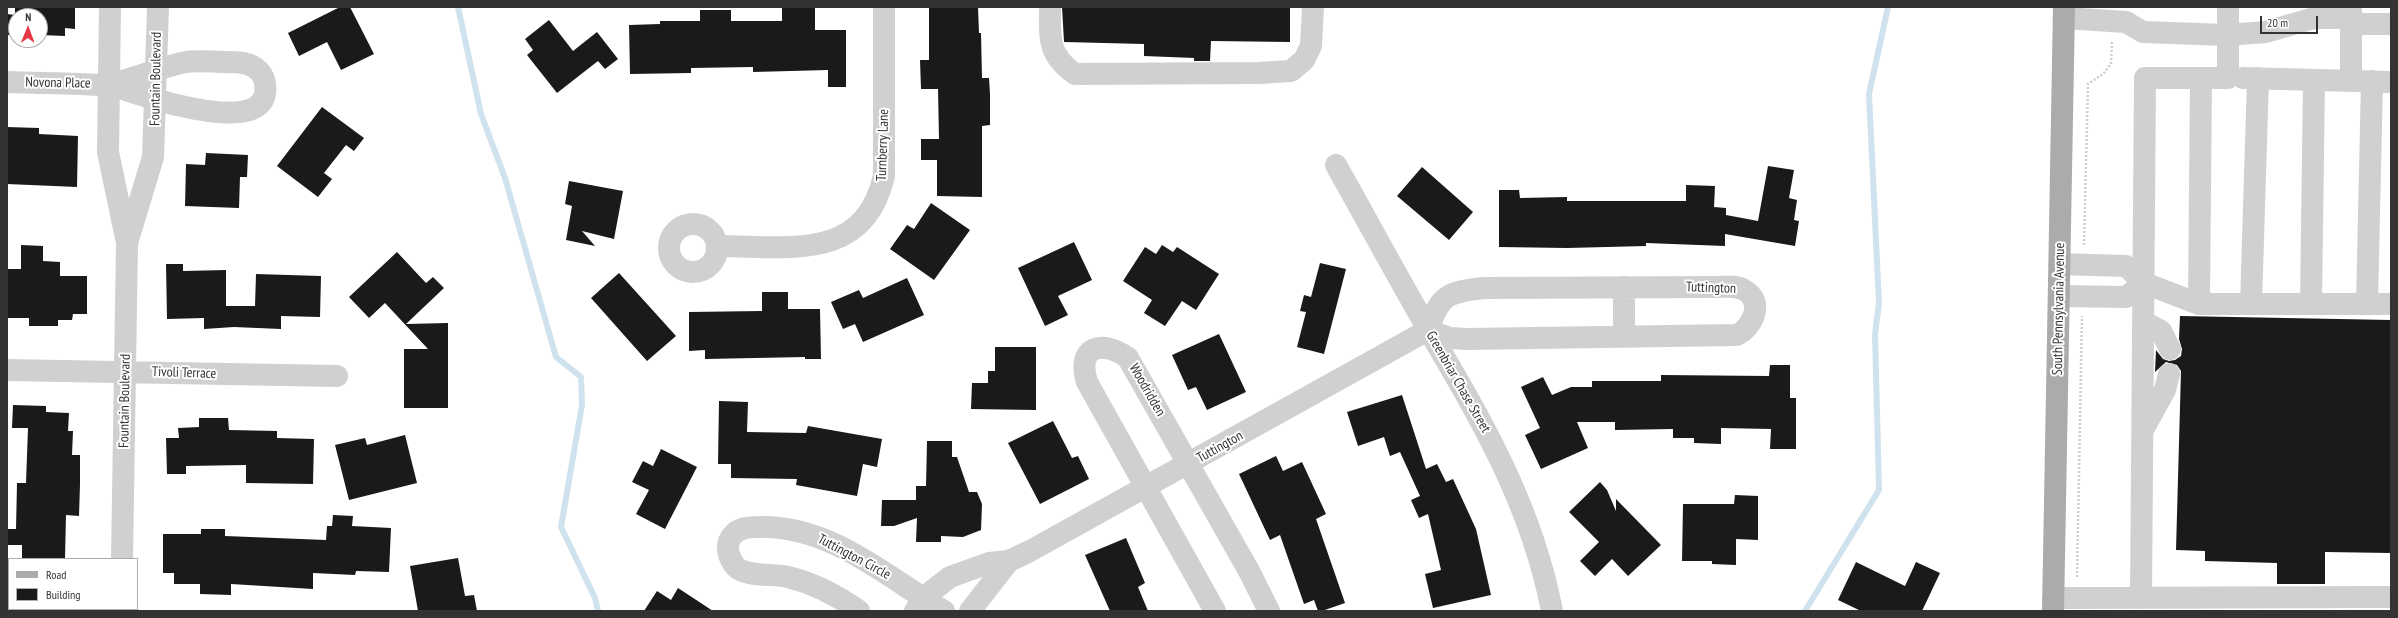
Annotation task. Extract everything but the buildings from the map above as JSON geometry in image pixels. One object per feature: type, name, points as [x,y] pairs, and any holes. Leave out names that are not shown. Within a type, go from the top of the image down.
[{"type":"main road","name":"South Pennsylvania Avenue","points":[[2053,604],[2064,12]]},
{"type":"street","name":"Fountain Boulevard","points":[[110,7],[108,152],[127,243],[122,558]]},
{"type":"street","name":"Fountain Boulevard","points":[[127,243],[154,157],[158,7]]},
{"type":"street","name":"Turnberry Lane","points":[[717,246],[817,245],[848,233],[867,216],[877,202],[884,176],[884,7]]},
{"type":"street","points":[[1050,7],[1050,42],[1055,56],[1062,65],[1075,74],[1258,73],[1291,71],[1304,60],[1311,46],[1313,7]]},
{"type":"street","points":[[2228,7],[2226,34],[2228,78]]},
{"type":"street","points":[[2064,12],[2126,15],[2143,32],[2226,34],[2266,32],[2314,18],[2351,16],[2391,24]]},
{"type":"street","points":[[2350,81],[2351,16]]},
{"type":"street","name":"Novona Place","points":[[7,82],[109,84],[187,62],[248,64],[261,72],[265,81],[265,91],[264,97],[258,105],[237,111],[195,110],[156,101],[109,84]]},
{"type":"street","points":[[2141,598],[2145,78],[2258,78],[2382,81],[2367,304]]},
{"type":"street","points":[[2199,304],[2201,78]]},
{"type":"street","points":[[2251,304],[2258,78]]},
{"type":"street","points":[[2310,304],[2314,80]]},
{"type":"street","name":"Greenbriar Chase Street","points":[[1336,165],[1428,330],[1463,388],[1514,486],[1537,548],[1552,611]]},
{"type":"street","points":[[2060,264],[2126,266],[2144,283],[2199,304],[2391,304]]},
{"type":"street","points":[[2059,296],[2126,297],[2144,283]]},
{"type":"street","points":[[1624,287],[1624,337]]},
{"type":"street","name":"Tuttington","points":[[919,605],[950,576],[989,563],[1009,561],[1146,488],[1428,330],[1435,309],[1447,296],[1466,290],[1624,287],[1733,287],[1748,292],[1756,306],[1751,324],[1745,331],[1737,335],[1467,339],[1450,338],[1428,330]]},
{"type":"street","points":[[2144,322],[2161,331],[2170,349]]},
{"type":"street","name":"Woodridden","points":[[1215,611],[1088,382],[1083,363],[1091,351],[1110,348],[1128,358],[1189,464],[1269,611]]},
{"type":"street","name":"Tivoli Terrace","points":[[7,370],[336,376]]},
{"type":"street","points":[[2143,430],[2165,390],[2169,374]]},
{"type":"street","name":"Tuttington Circle","points":[[859,611],[824,590],[806,583],[788,577],[744,571],[736,567],[728,552],[728,544],[732,536],[738,530],[765,527],[818,537],[840,546],[894,578],[919,605],[944,611]]},
{"type":"street","name":"Tuttington","points":[[970,611],[1009,561]]},
{"type":"street","points":[[2053,604],[2141,598],[2391,597]]},
{"type":"waterway","points":[[458,7],[481,114],[505,178],[556,357],[581,377],[582,405],[561,527],[595,598],[598,611]]},
{"type":"waterway","points":[[1805,611],[1879,490],[1875,334],[1879,303],[1869,94],[1888,7]]}]
